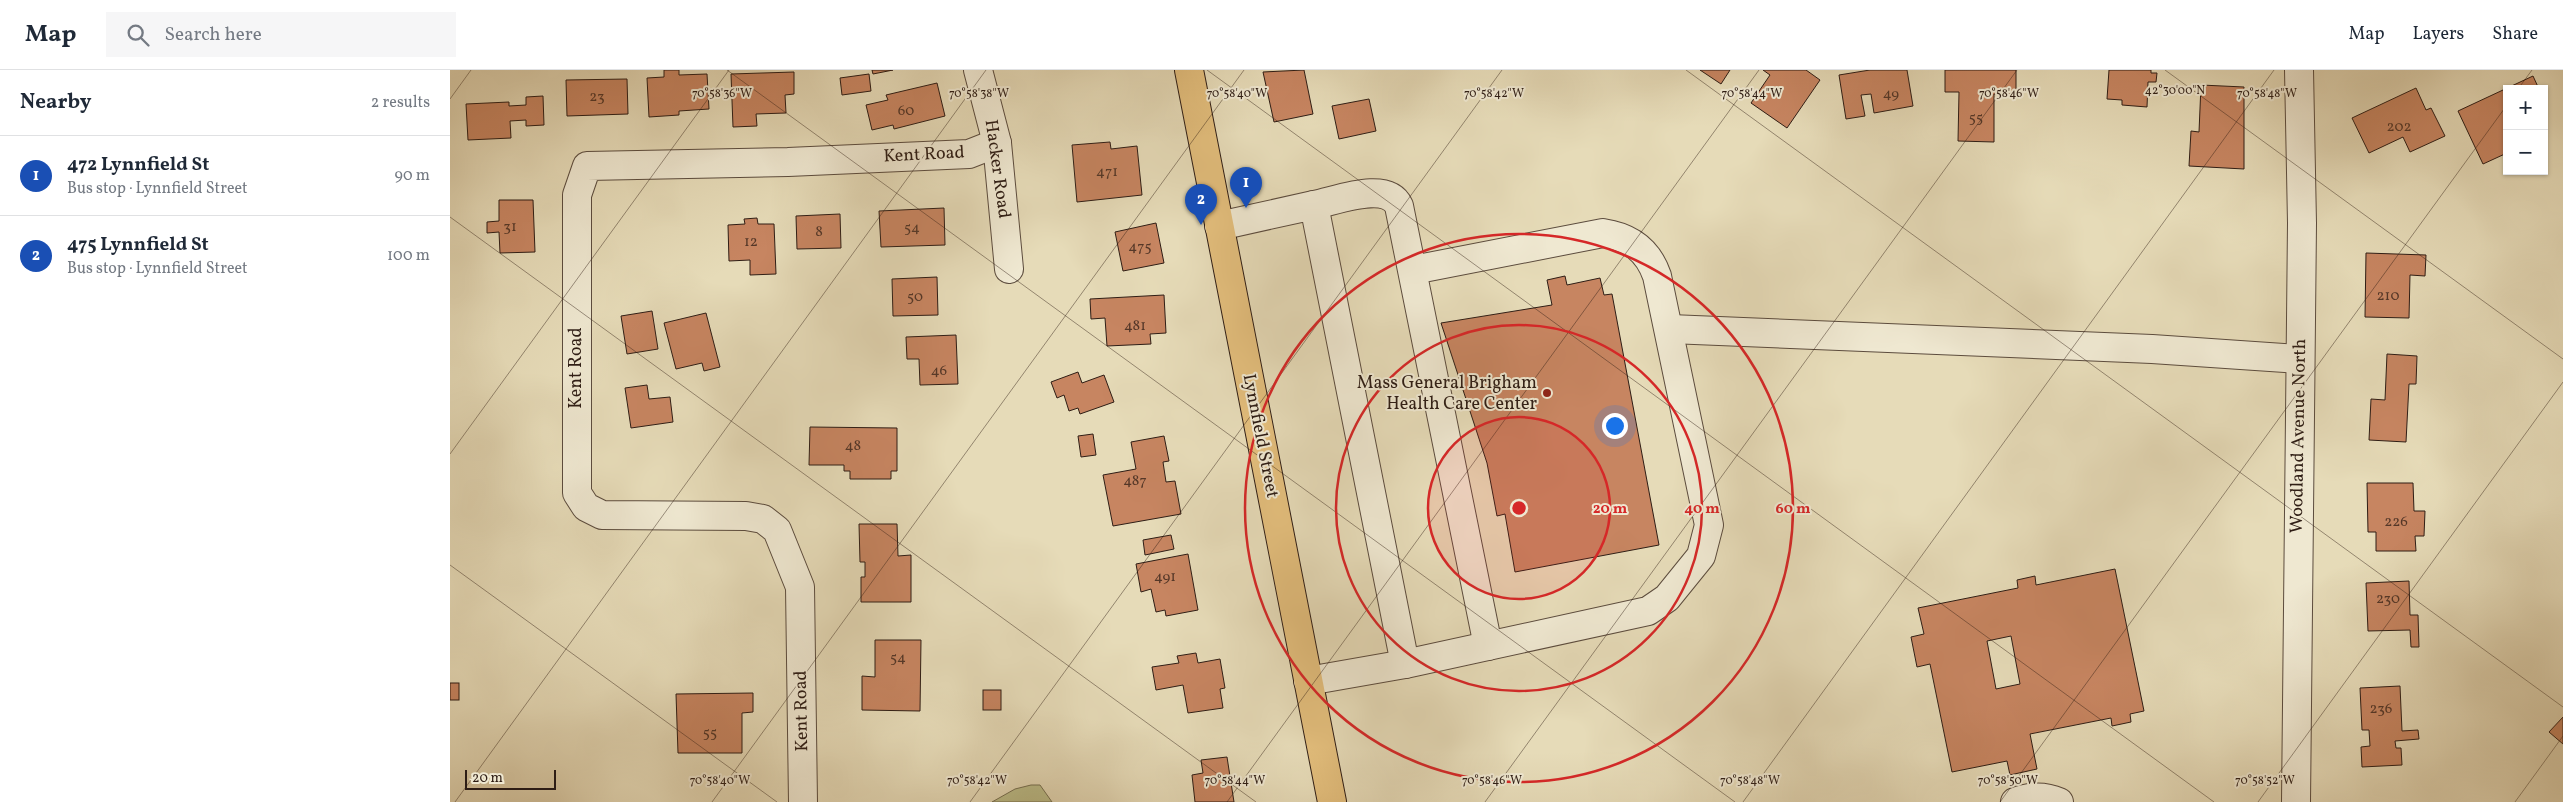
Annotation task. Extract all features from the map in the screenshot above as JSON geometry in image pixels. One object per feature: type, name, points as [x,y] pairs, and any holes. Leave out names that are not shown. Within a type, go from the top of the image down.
[{"type":"main road","name":"Lynnfield Street","points":[[1189,70],[1332,802]]},
{"type":"street","name":"Hacker Road","points":[[978,70],[997,143],[1009,268]]},
{"type":"street","name":"Woodland Avenue North","points":[[2296,802],[2302,223],[2299,70]]},
{"type":"street","name":"Kent Road","points":[[802,802],[800,587],[777,530],[763,519],[746,516],[602,515],[586,507],[577,493],[577,194],[588,166],[788,162],[969,154],[997,143]]},
{"type":"street","points":[[1219,226],[1374,192],[1391,196],[1401,210],[1488,646]]},
{"type":"street","points":[[1314,205],[1405,664]]},
{"type":"street","points":[[1308,681],[1405,664],[1648,611],[1668,598],[1701,556],[1709,525],[1670,329],[1657,276],[1648,256],[1633,242],[1614,234],[1593,234],[1412,270]]},
{"type":"street","points":[[1670,329],[2152,349],[2300,359]]},
{"type":"street","points":[[2016,802],[2023,799],[2048,797],[2059,802]]},
{"type":"green space","points":[[1040,785],[1052,802],[992,802],[1015,789]]},
{"type":"building","points":[[664,70],[679,70],[679,75],[707,74],[709,109],[679,111],[679,115],[649,117],[647,78],[664,77]]},
{"type":"building","points":[[872,70],[893,70],[873,74]]},
{"type":"building","points":[[1304,70],[1313,114],[1274,122],[1263,72]]},
{"type":"building","points":[[1700,70],[1730,70],[1721,84]]},
{"type":"building","points":[[1763,70],[1806,70],[1820,80],[1787,128],[1751,103],[1770,75]]},
{"type":"building","points":[[1870,70],[1907,70],[1913,106],[1874,113],[1871,94],[1861,95],[1865,116],[1846,119],[1839,75]]},
{"type":"building","points":[[1945,70],[2016,70],[2016,94],[1994,94],[1994,142],[1958,141],[1959,92],[1945,92]]},
{"type":"building","points":[[2109,70],[2151,70],[2151,73],[2157,73],[2156,82],[2148,82],[2147,107],[2122,105],[2122,100],[2107,99]]},
{"type":"building","points":[[794,72],[794,94],[785,95],[786,113],[756,114],[757,126],[733,127],[731,74]]},
{"type":"building","points":[[869,74],[871,91],[842,95],[840,78]]},
{"type":"building","points":[[2533,76],[2537,85],[2514,85]]},
{"type":"building","points":[[627,79],[628,114],[567,116],[566,80]]},
{"type":"building","points":[[937,83],[945,116],[894,129],[893,125],[872,130],[866,105],[888,100],[886,95]]},
{"type":"building","points":[[2201,85],[2244,87],[2244,169],[2189,166],[2191,131],[2199,132]]},
{"type":"building","points":[[2416,88],[2426,110],[2431,108],[2445,136],[2410,152],[2403,137],[2369,153],[2352,118]]},
{"type":"building","points":[[2503,90],[2503,155],[2483,164],[2458,111]]},
{"type":"building","points":[[543,96],[544,125],[526,126],[526,120],[510,121],[511,138],[468,140],[466,104],[509,102],[509,106],[526,105],[526,97]]},
{"type":"building","points":[[1369,99],[1376,131],[1339,139],[1332,106]]},
{"type":"building","points":[[1110,142],[1111,149],[1137,146],[1142,195],[1077,202],[1072,145]]},
{"type":"building","points":[[499,200],[533,200],[535,252],[500,253],[499,232],[487,233],[487,222],[499,221]]},
{"type":"building","points":[[944,208],[945,245],[881,247],[879,211]]},
{"type":"building","points":[[840,214],[841,248],[797,249],[796,216]]},
{"type":"building","points":[[757,218],[758,224],[774,224],[776,274],[750,275],[750,260],[729,261],[728,225],[745,224],[744,219]]},
{"type":"building","points":[[1156,223],[1164,263],[1123,271],[1115,232]]},
{"type":"building","points":[[2366,253],[2426,255],[2425,276],[2410,275],[2409,318],[2365,317]]},
{"type":"building","name":"Mass General Brigham Health Care Center","points":[[1565,276],[1567,285],[1600,278],[1604,295],[1612,294],[1659,545],[1515,572],[1505,514],[1497,516],[1487,463],[1441,323],[1552,305],[1547,280]]},
{"type":"building","points":[[937,277],[938,315],[893,316],[892,279]]},
{"type":"building","points":[[1164,295],[1166,333],[1150,334],[1151,344],[1107,346],[1105,318],[1091,319],[1090,299]]},
{"type":"building","points":[[652,311],[658,349],[627,354],[621,316]]},
{"type":"building","points":[[706,313],[720,367],[704,371],[702,363],[676,369],[664,323]]},
{"type":"building","points":[[956,335],[958,384],[920,385],[919,359],[907,359],[906,337]]},
{"type":"building","points":[[2387,354],[2417,356],[2416,384],[2409,384],[2406,442],[2369,440],[2371,399],[2385,400]]},
{"type":"building","points":[[1078,372],[1082,383],[1104,375],[1114,402],[1080,414],[1078,408],[1069,411],[1064,395],[1057,398],[1051,382]]},
{"type":"building","points":[[647,385],[649,399],[670,397],[673,422],[631,428],[625,388]]},
{"type":"building","points":[[810,427],[897,428],[897,471],[891,471],[891,479],[850,479],[850,471],[844,471],[844,465],[809,465]]},
{"type":"building","points":[[1093,434],[1096,455],[1081,457],[1078,436]]},
{"type":"building","points":[[1164,436],[1169,461],[1163,462],[1166,482],[1175,481],[1181,514],[1113,526],[1103,475],[1136,469],[1131,442]]},
{"type":"building","points":[[2367,483],[2413,483],[2414,511],[2425,511],[2424,536],[2415,536],[2416,551],[2376,551],[2376,532],[2368,532]]},
{"type":"building","points":[[859,524],[897,524],[898,556],[911,555],[911,602],[861,602],[861,577],[865,577],[865,562],[860,562]]},
{"type":"building","points":[[1171,535],[1174,549],[1145,555],[1143,540]]},
{"type":"building","points":[[1188,554],[1198,610],[1166,616],[1165,610],[1156,612],[1151,589],[1141,592],[1136,564]]},
{"type":"building","points":[[2115,569],[2144,711],[2130,714],[2131,722],[2112,726],[2111,718],[2030,734],[2037,769],[2010,775],[2007,761],[1952,772],[1930,664],[1917,667],[1911,637],[1924,634],[1918,608],[2018,588],[2017,580],[2035,576],[2036,585]],"holes":[[[2011,636],[2020,684],[1996,689],[1987,641]]]},
{"type":"building","points":[[2409,581],[2410,615],[2418,615],[2419,647],[2411,647],[2410,630],[2368,631],[2366,583]]},
{"type":"building","points":[[875,640],[921,640],[920,711],[862,710],[862,676],[875,677]]},
{"type":"building","points":[[1196,653],[1198,663],[1220,659],[1225,688],[1220,689],[1223,708],[1188,713],[1183,685],[1156,690],[1152,667],[1179,663],[1177,656]]},
{"type":"building","points":[[450,683],[459,683],[459,700],[450,700]]},
{"type":"building","points":[[2400,686],[2402,731],[2418,730],[2419,739],[2395,741],[2396,748],[2401,748],[2402,765],[2362,767],[2361,747],[2370,746],[2369,730],[2362,730],[2360,688]]},
{"type":"building","points":[[983,690],[1001,690],[1001,710],[983,710]]},
{"type":"building","points":[[753,693],[753,712],[742,713],[742,753],[678,753],[676,694]]},
{"type":"building","points":[[2563,717],[2563,744],[2549,732]]},
{"type":"building","points":[[1227,757],[1234,802],[1195,802],[1192,775],[1203,773],[1201,760]]},
{"type":"place","name":"472 Lynnfield St","points":[[1246,208]]},
{"type":"place","name":"475 Lynnfield St","points":[[1201,225]]},
{"type":"place","name":"Mass General Brigham Health Care Center","points":[[1547,393]]}]
